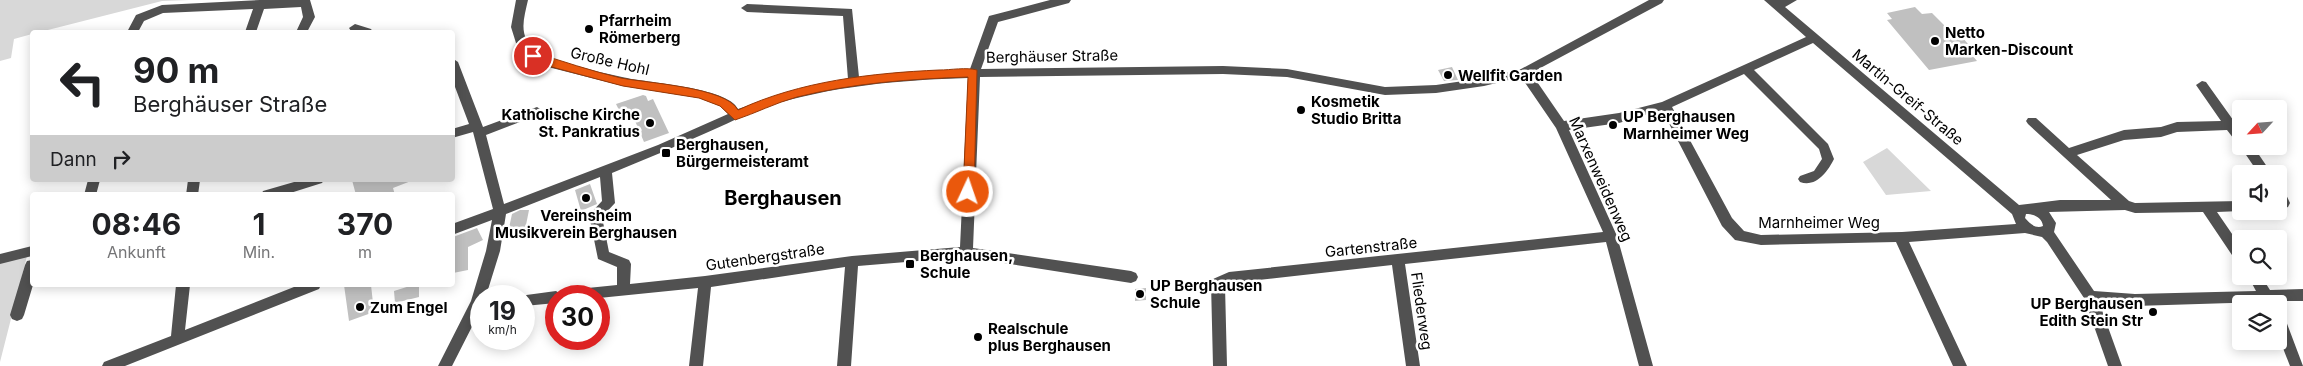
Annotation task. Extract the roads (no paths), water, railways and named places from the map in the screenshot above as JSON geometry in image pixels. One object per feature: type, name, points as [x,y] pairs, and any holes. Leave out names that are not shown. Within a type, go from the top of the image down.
[{"type":"street","name":"Große Hohl","points":[[522,0],[517,27],[522,43],[533,56],[548,63],[623,82],[700,94],[732,108],[735,116]]},
{"type":"street","points":[[966,252],[974,73],[993,19],[1065,0]]},
{"type":"street","name":"Berghäuser Straße","points":[[455,229],[605,170],[759,105],[795,94],[854,82],[903,76],[974,73],[1152,70],[1287,73],[1385,91],[1436,89],[1493,80],[1524,72],[1658,0]]},
{"type":"street","name":"Martin-Greif-Straße","points":[[1773,3],[1791,0]]},
{"type":"street","name":"Martin-Greif-Straße","points":[[1773,3],[2019,212],[2019,218],[2025,227]]},
{"type":"street","points":[[134,30],[140,18],[162,9],[260,4],[306,4],[309,17],[303,30]]},
{"type":"street","points":[[252,30],[260,4]]},
{"type":"street","points":[[747,8],[848,12],[854,82]]},
{"type":"street","points":[[1562,126],[1619,118],[1664,105],[1813,38]]},
{"type":"street","points":[[1745,68],[1824,147],[1828,159],[1818,174],[1804,180]]},
{"type":"street","name":"Marxenweidenweg","points":[[1524,72],[1562,126],[1610,236],[1646,366]]},
{"type":"street","points":[[455,76],[477,130],[500,211],[484,285]]},
{"type":"street","points":[[2202,85],[2231,125]]},
{"type":"street","name":"Marnheimer Weg","points":[[1664,105],[1726,222],[1740,236],[1760,240],[1900,237],[2021,229],[2025,227]]},
{"type":"street","points":[[455,134],[477,130],[537,110]]},
{"type":"street","points":[[2032,121],[2125,205]]},
{"type":"street","points":[[2067,154],[2124,135],[2160,132],[2177,127],[2231,125]]},
{"type":"street","points":[[605,170],[609,203],[595,215],[603,255],[624,264],[623,291]]},
{"type":"street","points":[[278,192],[311,182]]},
{"type":"street","points":[[2037,210],[2038,208],[2060,205],[2125,205],[2135,208],[2232,206]]},
{"type":"street","points":[[2207,207],[2232,244]]},
{"type":"street","points":[[2019,212],[2026,208],[2037,210],[2049,220],[2050,228],[2045,232],[2037,232],[2025,227]]},
{"type":"street","points":[[2045,232],[2052,238],[2090,296],[2115,366]]},
{"type":"street","name":"Gartenstraße","points":[[1220,366],[1218,283],[1229,278],[1398,261],[1610,236]]},
{"type":"street","name":"Marnheimer Weg","points":[[1900,237],[1960,366]]},
{"type":"street","points":[[0,259],[30,252]]},
{"type":"street","name":"Gutenbergstraße","points":[[610,292],[705,282],[852,261],[966,252],[1131,277]]},
{"type":"street","points":[[844,366],[852,261]]},
{"type":"street","name":"Fliederweg","points":[[1398,261],[1413,366]]},
{"type":"street","points":[[17,315],[30,272]]},
{"type":"street","points":[[696,366],[705,282]]},
{"type":"street","points":[[177,340],[183,287]]},
{"type":"street","points":[[110,366],[126,362],[309,287]]},
{"type":"street","points":[[2287,297],[2303,295]]},
{"type":"street","points":[[2090,296],[2135,300],[2232,300]]},
{"type":"street","points":[[445,366],[470,320]]},
{"type":"street","points":[[2287,341],[2297,366]]},
{"type":"place","name":"Pfarrheim Römerberg","points":[[589,29]]},
{"type":"place","name":"Netto Marken-Discount","points":[[1935,41]]},
{"type":"place","name":"Wellfit Garden","points":[[1448,75]]},
{"type":"place","name":"Kosmetik Studio Britta","points":[[1301,110]]},
{"type":"place","name":"Katholische Kirche St. Pankratius","points":[[650,123]]},
{"type":"place","name":"UP Berghausen Marnheimer Weg","points":[[1613,125]]},
{"type":"place","name":"Berghausen, Bürgermeisteramt","points":[[666,153]]},
{"type":"place","name":"Vereinsheim Musikverein Berghausen","points":[[586,198]]},
{"type":"place","name":"Berghausen, Schule","points":[[910,264]]},
{"type":"place","name":"UP Berghausen Schule","points":[[1140,294]]},
{"type":"place","name":"Zum Engel","points":[[360,307]]},
{"type":"place","name":"UP Berghausen Edith Stein Str","points":[[2153,312]]},
{"type":"place","name":"Realschule plus Berghausen","points":[[978,337]]},
{"type":"district","name":"Berghausen","points":[[783,198]]}]
